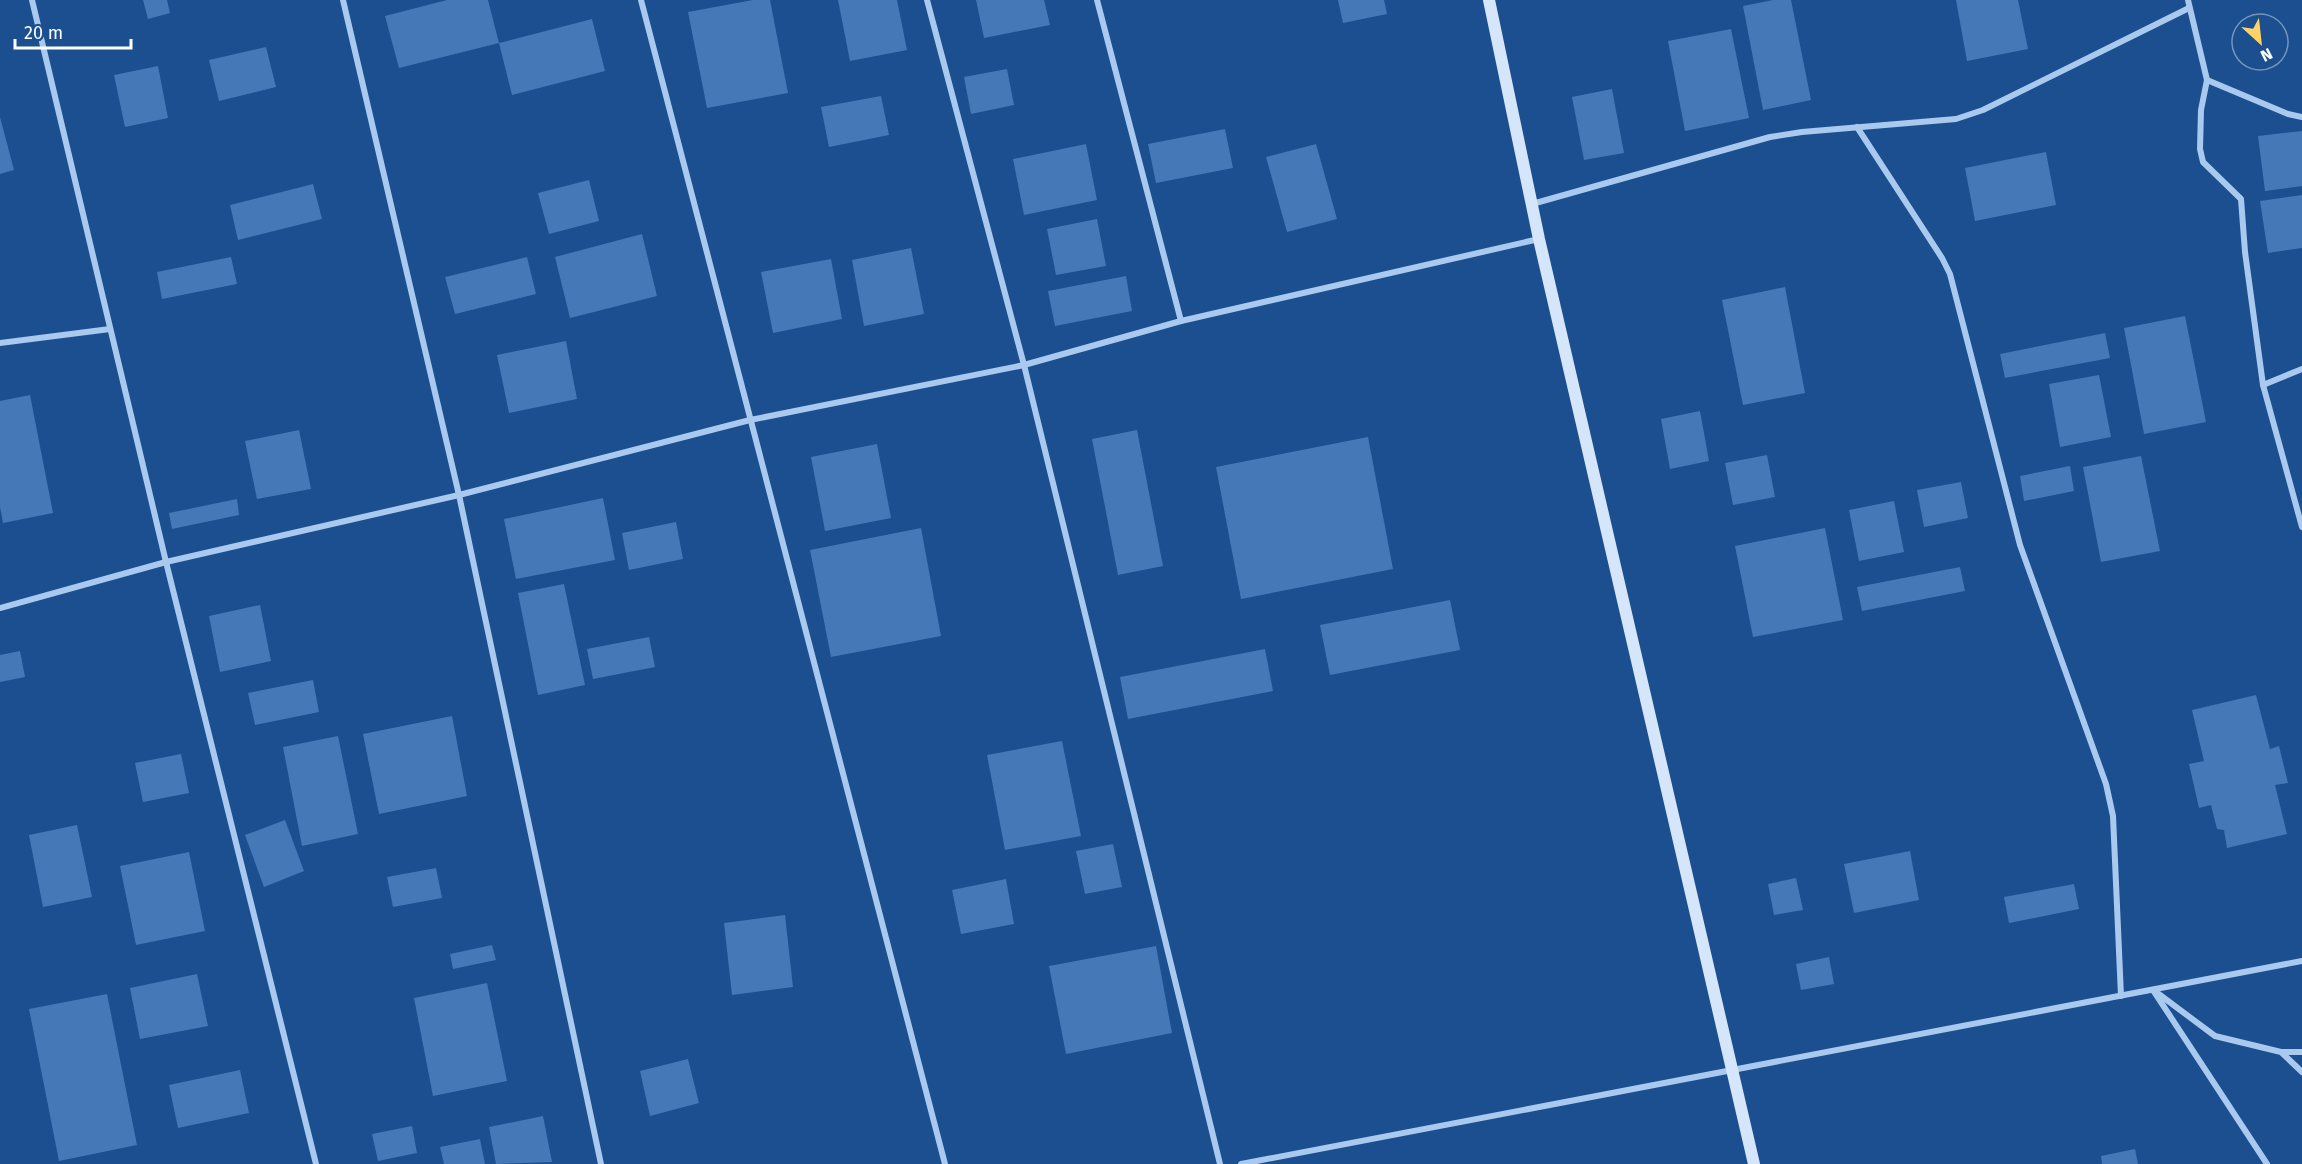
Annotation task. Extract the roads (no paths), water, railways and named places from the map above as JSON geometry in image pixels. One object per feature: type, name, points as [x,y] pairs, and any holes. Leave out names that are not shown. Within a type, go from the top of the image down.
[{"type":"street","points":[[33,0],[166,562],[316,1164]]},
{"type":"street","points":[[343,0],[459,495],[601,1164]]},
{"type":"street","points":[[641,0],[945,1164]]},
{"type":"street","points":[[927,0],[1024,365],[1220,1164]]},
{"type":"street","points":[[1096,0],[1181,321]]},
{"type":"street","points":[[1489,0],[1539,239],[1754,1164]]},
{"type":"street","points":[[1532,204],[1770,137],[1956,119],[1983,110],[2188,4],[2208,80],[2201,110],[2200,149],[2203,162],[2241,199],[2245,252],[2263,384],[2302,527]]},
{"type":"street","points":[[2208,80],[2288,114],[2302,117]]},
{"type":"street","points":[[1857,127],[1950,273],[2020,545],[2106,784],[2113,816],[2121,996]]},
{"type":"street","points":[[0,608],[166,562],[459,495],[750,420],[1024,365],[1181,321],[1539,239]]},
{"type":"street","points":[[0,343],[110,329]]},
{"type":"street","points":[[2263,384],[2302,369]]},
{"type":"street","points":[[1241,1164],[2302,961]]},
{"type":"street","points":[[2153,990],[2216,1036],[2281,1052],[2302,1052]]},
{"type":"street","points":[[2153,990],[2267,1164]]},
{"type":"street","points":[[2281,1052],[2302,1072]]}]
